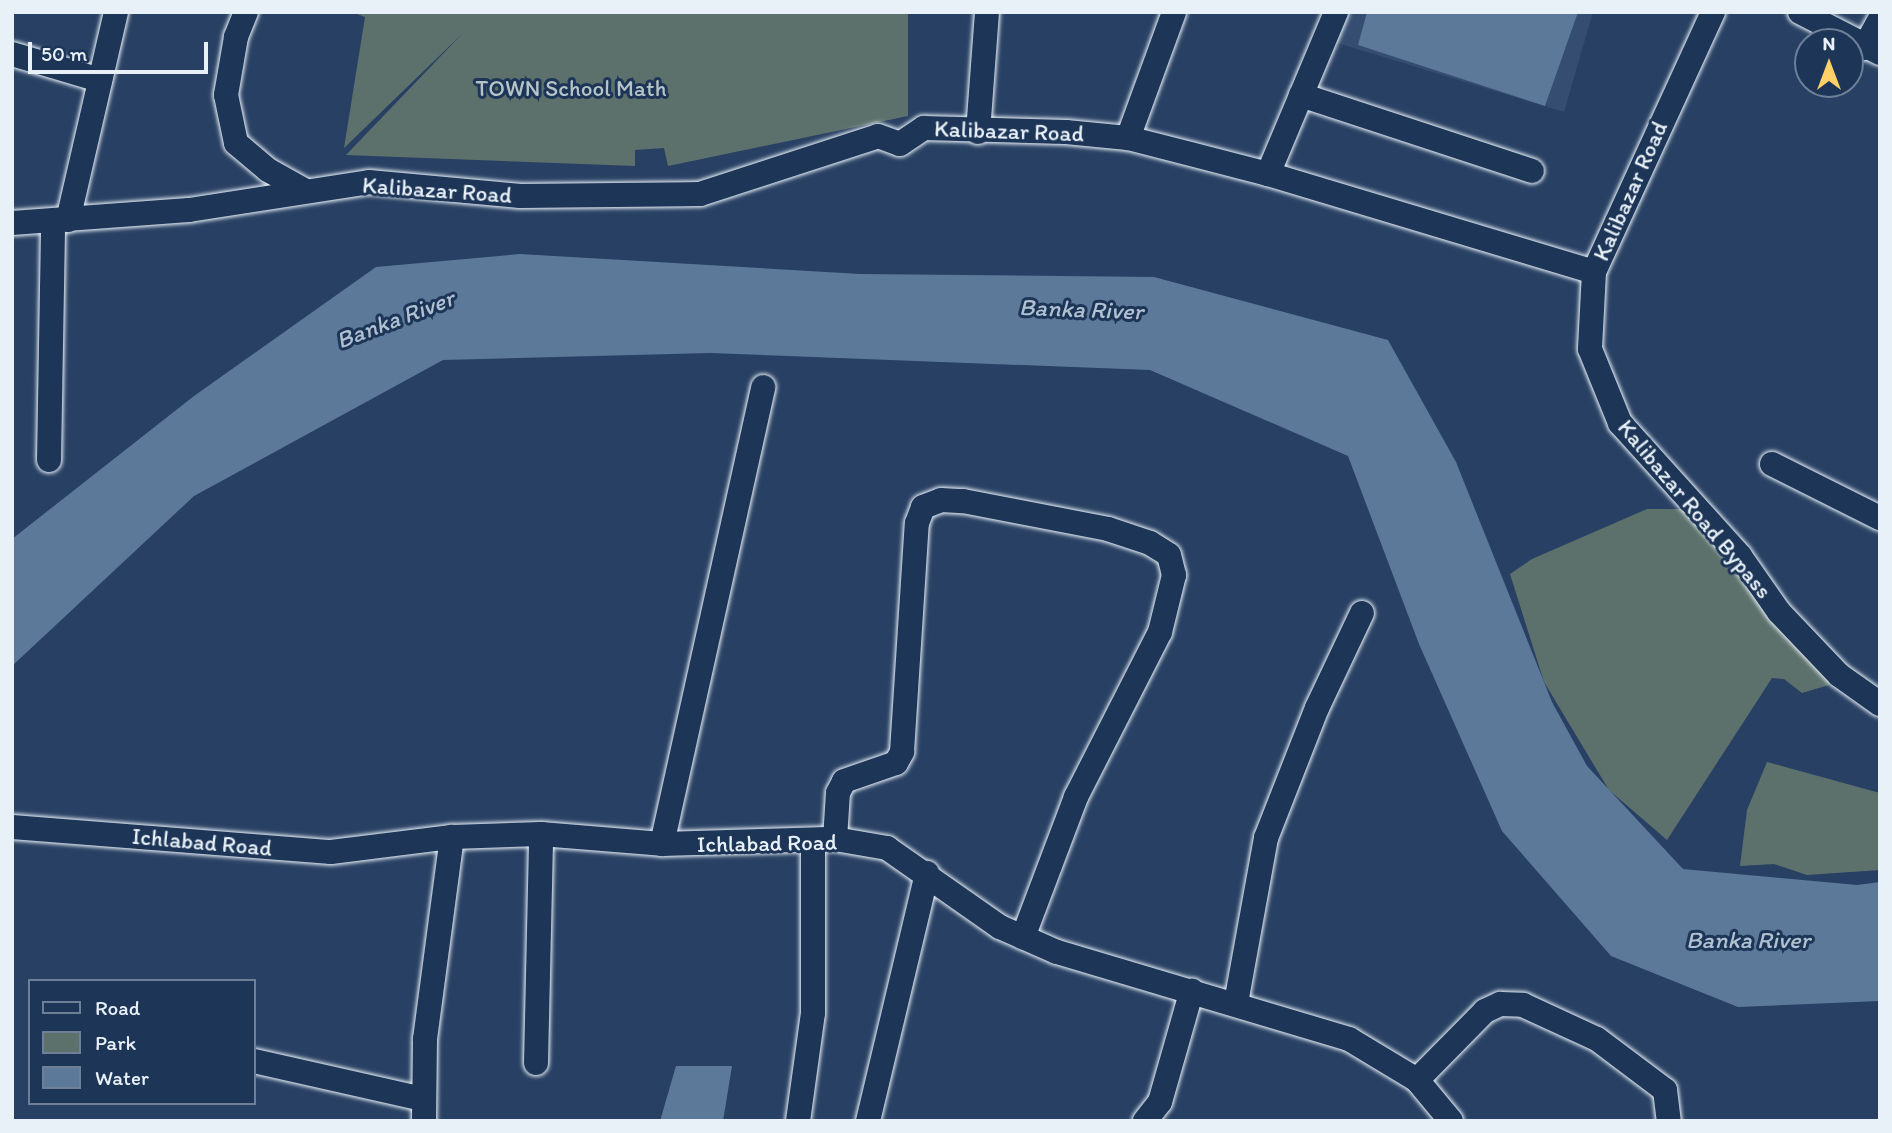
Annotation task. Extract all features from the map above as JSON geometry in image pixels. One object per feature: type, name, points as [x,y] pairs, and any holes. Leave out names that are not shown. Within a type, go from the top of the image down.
[{"type":"street","points":[[49,460],[61,220],[116,12]]},
{"type":"street","points":[[246,12],[236,37],[226,95],[236,143],[268,170],[304,190]]},
{"type":"street","points":[[978,132],[987,12]]},
{"type":"street","points":[[1128,138],[1174,12]]},
{"type":"street","points":[[1268,174],[1336,12]]},
{"type":"street","name":"Kalibazar Road","points":[[12,223],[189,210],[369,182],[520,197],[700,194],[878,136],[900,144],[924,128],[978,132],[1066,132],[1128,138],[1268,174],[1594,272],[1713,12]]},
{"type":"street","points":[[1800,12],[1872,50],[1880,19]]},
{"type":"street","points":[[12,54],[100,80]]},
{"type":"street","points":[[1301,95],[1532,171]]},
{"type":"street","name":"Kalibazar Road Bypass","points":[[1594,272],[1590,349],[1620,424],[1740,556],[1779,612],[1839,675],[1880,705]]},
{"type":"street","points":[[662,844],[763,387]]},
{"type":"street","points":[[1772,464],[1880,518]]},
{"type":"street","points":[[798,1121],[813,1013],[824,840],[844,781],[895,763],[902,752],[917,523],[923,507],[941,500],[963,501],[1108,529],[1150,543],[1169,555],[1174,575],[1160,632],[1076,797],[1023,937]]},
{"type":"street","points":[[1236,1003],[1266,838],[1317,708],[1362,613]]},
{"type":"street","name":"Ichlabad Road","points":[[12,827],[331,852],[452,837],[541,834],[662,844],[824,840],[887,848],[927,873],[1000,927],[1057,952],[1236,1003],[1349,1039],[1417,1080],[1451,1121]]},
{"type":"street","points":[[536,1063],[541,834]]},
{"type":"street","points":[[256,1062],[424,1110],[425,1039],[452,837]]},
{"type":"street","points":[[868,1121],[927,873]]},
{"type":"street","points":[[1145,1121],[1160,1102],[1192,990]]},
{"type":"street","points":[[1417,1080],[1485,1011],[1500,1004],[1523,1005],[1597,1039],[1665,1090],[1669,1121]]},
{"type":"shaded area","points":[[1345,12],[1593,12],[1564,112],[1334,42]]},
{"type":"green space","name":"TOWN School Math","points":[[352,12],[908,12],[908,116],[668,166],[664,148],[635,150],[635,166],[346,155],[462,34],[344,148],[365,17]]},
{"type":"green space","points":[[1647,509],[1683,509],[1828,673],[1829,685],[1802,693],[1784,679],[1772,678],[1667,840],[1609,790],[1544,682],[1510,574],[1532,559]]},
{"type":"green space","points":[[1767,762],[1880,793],[1880,870],[1807,875],[1774,864],[1740,866],[1747,810]]},
{"type":"water","points":[[1367,12],[1578,12],[1545,106],[1358,45]]},
{"type":"water","name":"Banka River","points":[[520,254],[860,274],[1154,277],[1388,340],[1456,462],[1552,702],[1587,766],[1683,869],[1857,885],[1880,882],[1880,1001],[1738,1007],[1611,956],[1502,831],[1419,644],[1348,456],[1150,370],[710,353],[443,360],[194,496],[12,666],[12,539],[194,396],[376,267]]},
{"type":"water","points":[[676,1066],[732,1066],[723,1121],[660,1121]]}]
